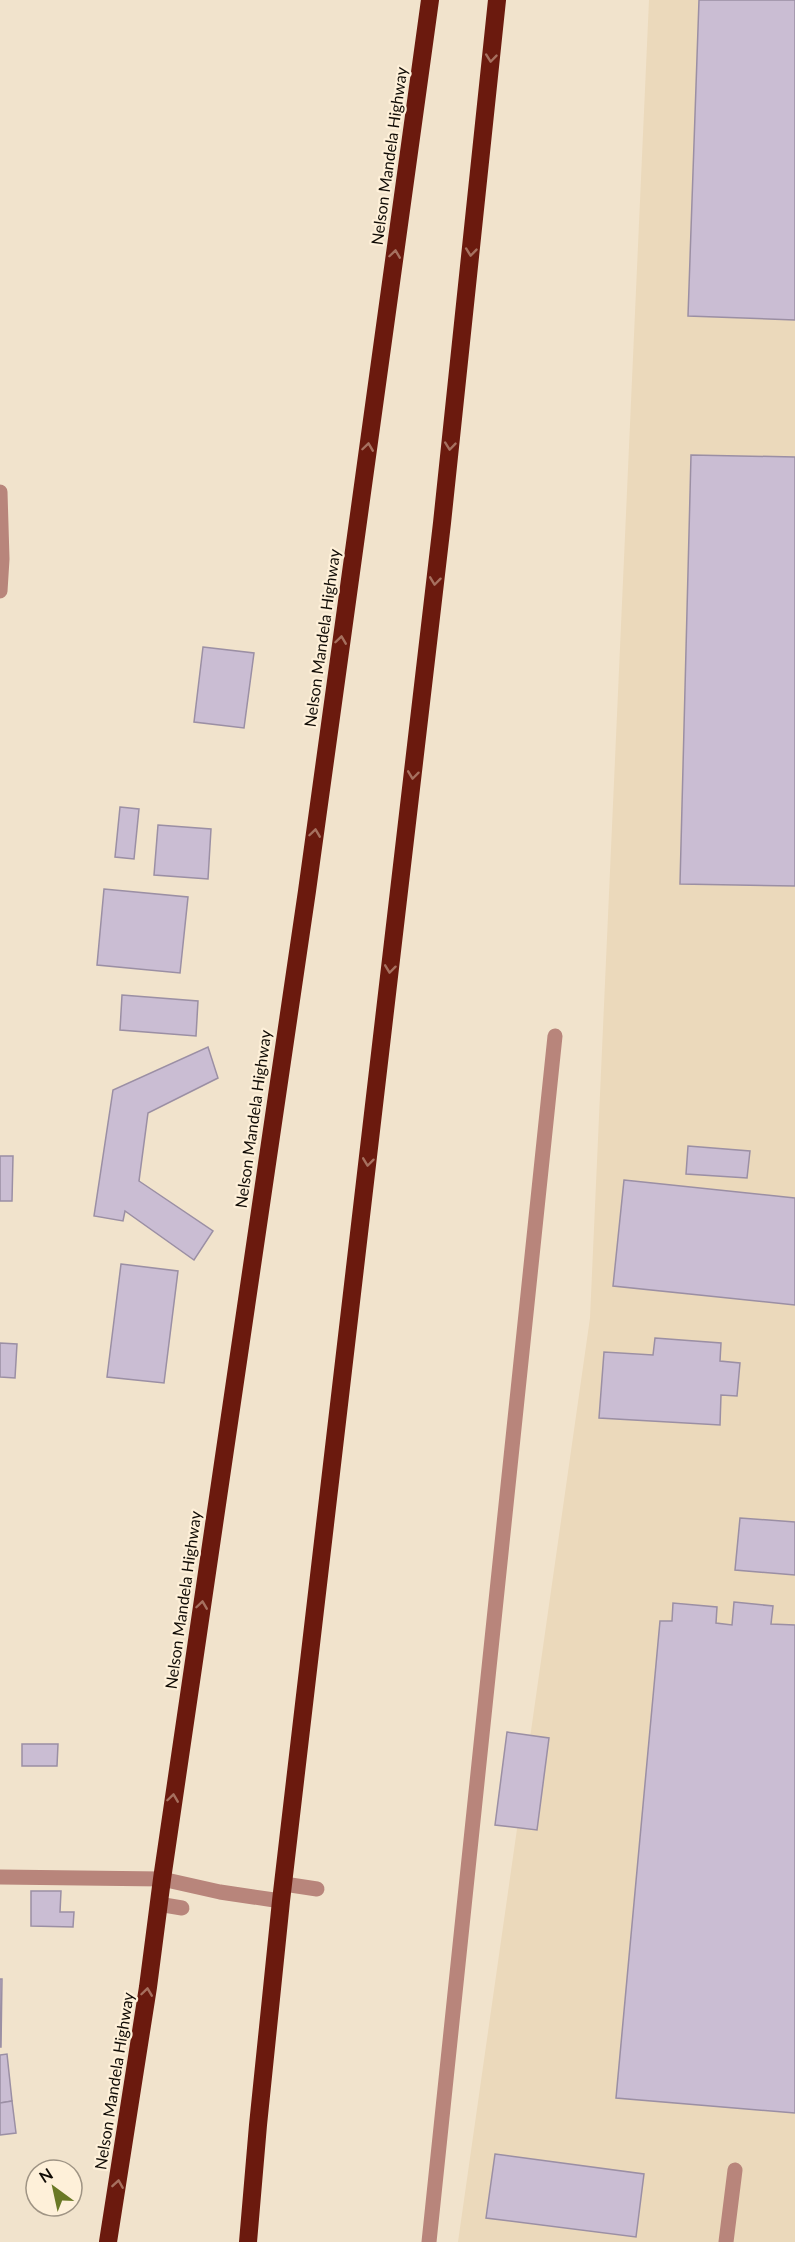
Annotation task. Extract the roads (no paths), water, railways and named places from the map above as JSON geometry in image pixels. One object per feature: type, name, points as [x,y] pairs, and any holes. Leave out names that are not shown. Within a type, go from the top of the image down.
[{"type":"highway","name":"Nelson Mandela Highway","points":[[108,2242],[148,1987],[307,891],[430,0]]},
{"type":"highway","points":[[248,2242],[283,1893],[442,523],[497,0]]},
{"type":"street","points":[[0,492],[2,559],[0,591]]},
{"type":"street","points":[[429,2242],[555,1036]]},
{"type":"street","points":[[0,1876],[162,1879],[242,1897],[317,1889]]},
{"type":"street","points":[[159,1904],[182,1908]]},
{"type":"street","points":[[726,2242],[735,2170]]}]
